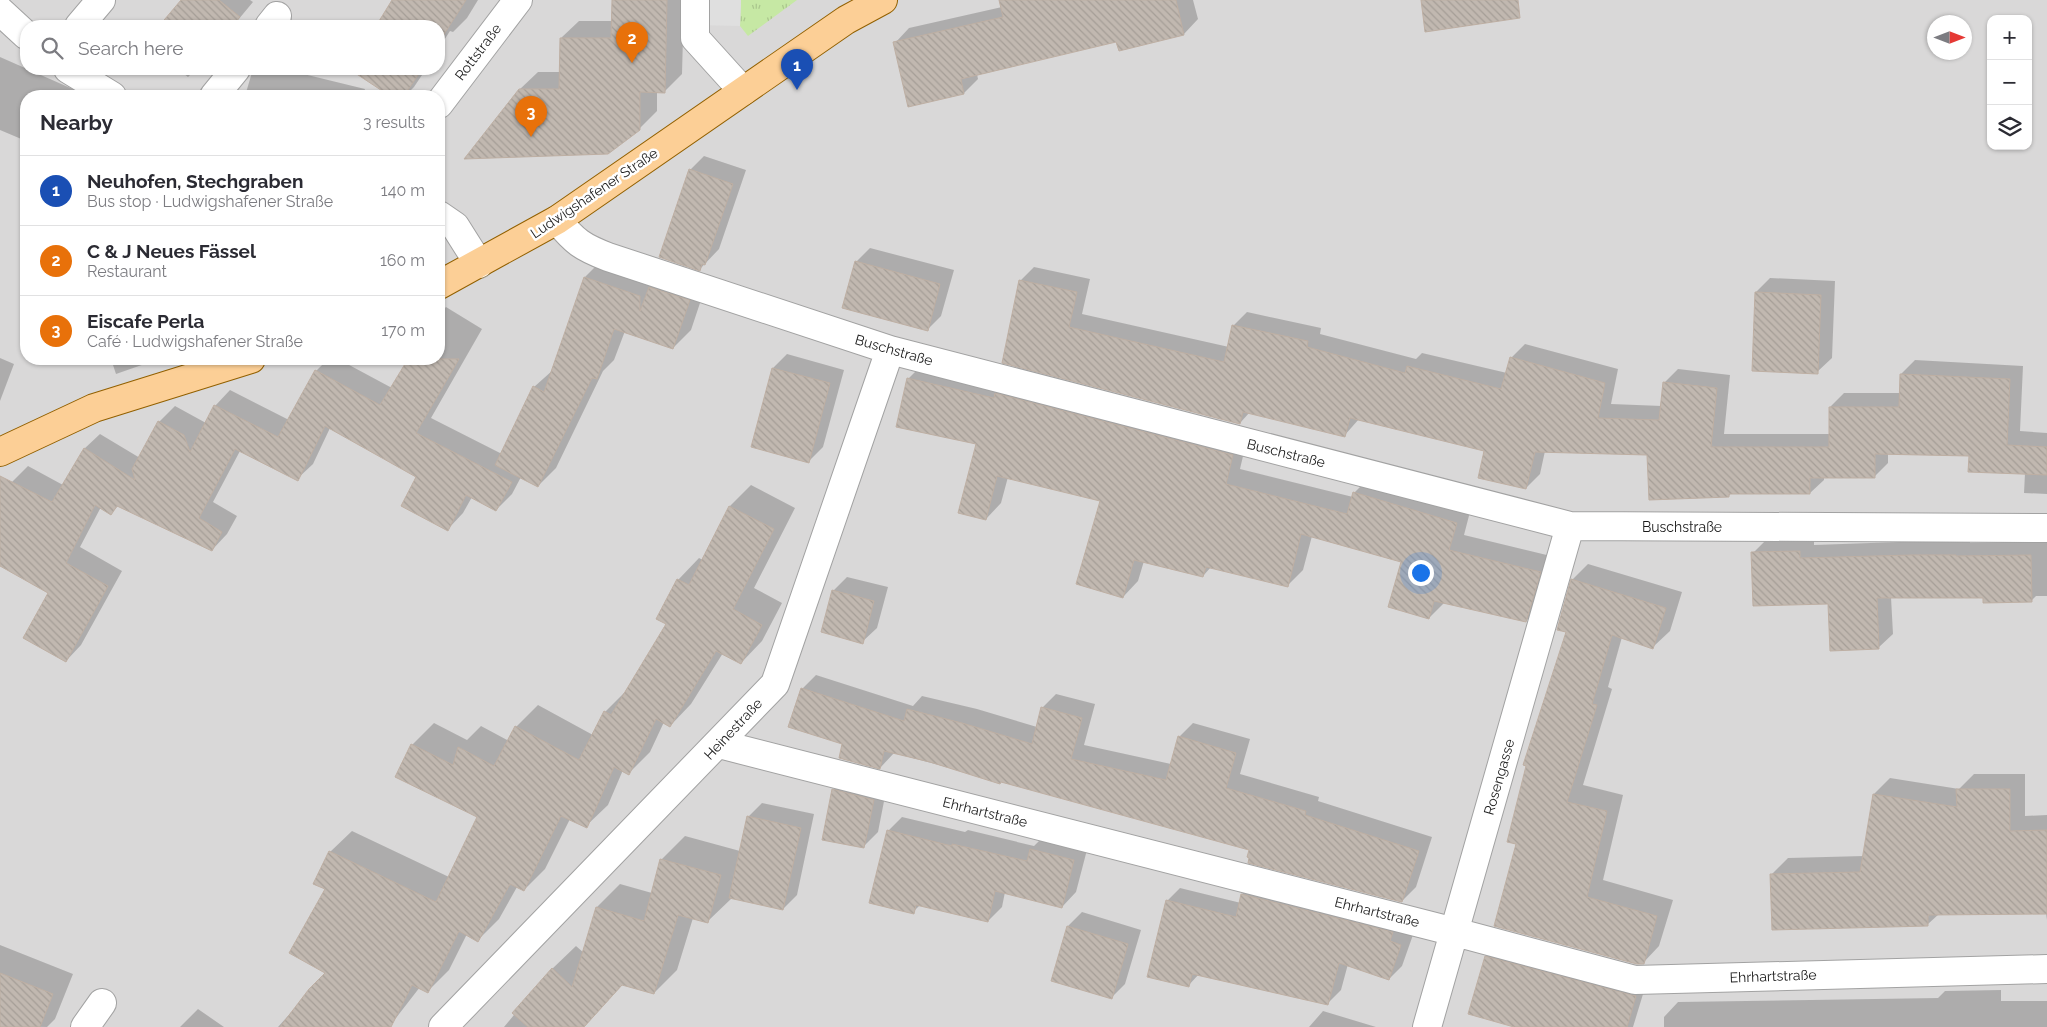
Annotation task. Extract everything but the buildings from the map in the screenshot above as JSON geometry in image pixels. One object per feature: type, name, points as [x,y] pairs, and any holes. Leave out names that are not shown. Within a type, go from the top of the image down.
[{"type":"main road","name":"Ludwigshafener Straße","points":[[445,281],[557,220],[846,20],[883,0]]},
{"type":"main road","points":[[0,452],[94,408],[233,365]]},
{"type":"street","points":[[84,20],[101,0]]},
{"type":"street","name":"Rottstraße","points":[[445,96],[518,0]]},
{"type":"street","points":[[696,0],[695,38],[743,91]]},
{"type":"street","points":[[0,11],[20,29]]},
{"type":"street","points":[[78,75],[102,90]]},
{"type":"street","points":[[219,90],[231,75]]},
{"type":"street","points":[[445,219],[455,226],[479,264]]},
{"type":"street","name":"Buschstraße","points":[[557,220],[570,236],[583,247],[608,257],[890,350],[1570,526],[2047,528]]},
{"type":"street","name":"Heinestraße","points":[[443,1027],[775,684],[890,350]]},
{"type":"street","name":"Rosengasse","points":[[1427,1027],[1570,526]]},
{"type":"street","name":"Ehrhartstraße","points":[[719,744],[1455,932],[1635,980],[2047,969]]},
{"type":"street","points":[[85,1027],[102,1003]]},
{"type":"shaded area","points":[[0,0],[2047,0],[2047,1027],[0,1027]]},
{"type":"shaded area","points":[[695,0],[741,0],[740,26],[695,25]]},
{"type":"green space","points":[[741,0],[797,0],[748,36],[740,26]]},
{"type":"place","name":"C & J Neues Fässel","points":[[632,63]]},
{"type":"place","name":"Neuhofen, Stechgraben","points":[[797,90]]},
{"type":"place","name":"Eiscafe Perla","points":[[531,137]]}]
